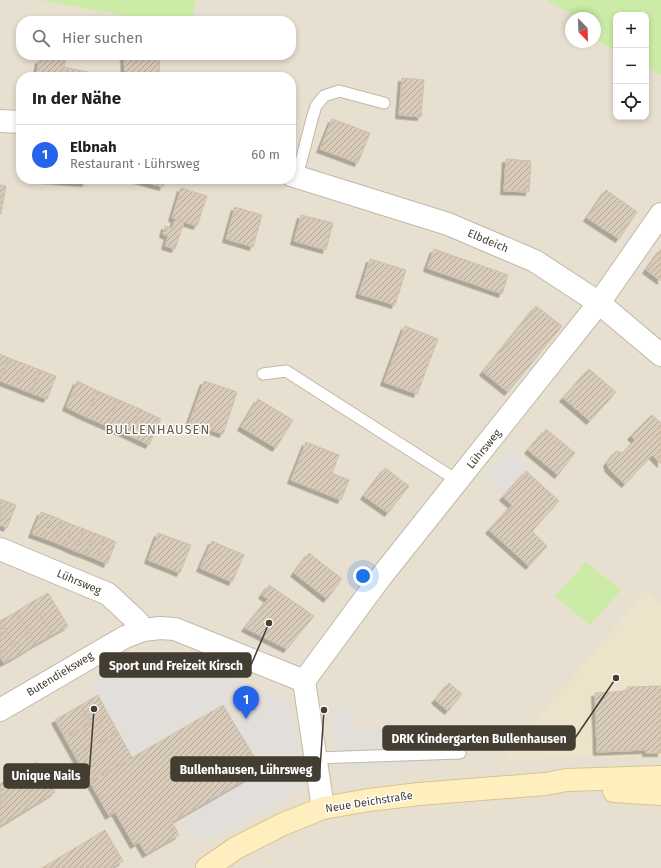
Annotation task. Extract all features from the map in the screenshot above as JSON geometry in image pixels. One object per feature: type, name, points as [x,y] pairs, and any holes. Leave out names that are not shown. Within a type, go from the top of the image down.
[{"type":"street","points":[[0,121],[16,122]]},
{"type":"street","name":"Elbdeich","points":[[296,177],[448,224],[535,261],[599,303],[661,355]]},
{"type":"street","name":"Lührsweg","points":[[304,681],[380,578],[599,303],[661,214]]},
{"type":"street","name":"Lührsweg","points":[[0,549],[108,594],[138,622],[142,630]]},
{"type":"street","points":[[142,630],[160,628],[175,629],[304,681],[324,808]]},
{"type":"street","name":"Butendieksweg","points":[[0,710],[103,648],[142,630]]},
{"type":"street","name":"Neue Deichstraße","points":[[207,868],[236,848],[281,825],[324,808],[369,800],[419,794],[545,784],[567,780],[661,777]]},
{"type":"street","name":"Neue Deichstraße","points":[[545,784],[567,789],[661,794]]},
{"type":"lane","points":[[296,170],[316,106],[324,96],[339,91],[384,104]]},
{"type":"lane","points":[[263,374],[286,370],[458,481]]},
{"type":"lane","points":[[316,758],[460,753]]},
{"type":"shaded area","points":[[0,0],[38,0],[126,16],[16,16],[16,60],[296,60],[296,16],[192,16],[196,0],[546,0],[567,12],[565,12],[565,48],[601,48],[601,43],[613,49],[613,120],[649,120],[649,69],[661,75],[661,868],[0,868]]},
{"type":"shaded area","points":[[509,449],[529,469],[503,497],[483,475]]},
{"type":"shaded area","points":[[646,590],[661,605],[661,757],[503,759]]},
{"type":"shaded area","points":[[160,647],[285,700],[295,730],[306,779],[302,790],[202,843],[194,836],[183,817],[262,770],[223,705],[132,758],[91,684]]},
{"type":"shaded area","points":[[331,708],[352,708],[353,730],[396,724],[396,742],[427,743],[427,765],[350,770],[341,763],[335,747]]},
{"type":"green space","points":[[38,0],[196,0],[192,16],[126,16]]},
{"type":"green space","points":[[546,0],[661,0],[661,75],[649,69],[649,12],[613,12],[613,49],[601,43],[601,12],[567,12]]},
{"type":"green space","points":[[586,562],[621,590],[590,625],[555,596]]},
{"type":"building","points":[[39,60],[66,60],[64,67],[88,72],[37,72]]},
{"type":"building","points":[[124,60],[159,60],[160,72],[125,72]]},
{"type":"building","points":[[402,78],[424,80],[421,117],[399,115]]},
{"type":"building","points":[[332,119],[370,133],[358,163],[320,149]]},
{"type":"building","points":[[506,159],[531,161],[529,192],[504,191]]},
{"type":"building","points":[[152,184],[164,184],[163,187]]},
{"type":"building","points":[[0,185],[6,186],[1,214],[0,214]]},
{"type":"building","points":[[181,188],[207,196],[197,226],[172,218]]},
{"type":"building","points":[[606,190],[637,212],[619,239],[587,218]]},
{"type":"building","points":[[235,207],[262,215],[253,247],[226,239]]},
{"type":"building","points":[[301,215],[333,223],[326,250],[294,241]]},
{"type":"building","points":[[175,219],[184,222],[175,249],[165,246],[168,236],[163,234],[165,226],[172,228]]},
{"type":"building","points":[[434,249],[508,275],[502,294],[427,268]]},
{"type":"building","points":[[661,249],[661,281],[646,270]]},
{"type":"building","points":[[370,259],[406,270],[395,305],[359,294]]},
{"type":"building","points":[[536,306],[562,326],[508,392],[483,372]]},
{"type":"building","points":[[405,326],[438,339],[417,394],[384,382]]},
{"type":"building","points":[[0,354],[9,358],[0,381]]},
{"type":"building","points":[[9,358],[25,364],[16,387],[0,381]]},
{"type":"building","points":[[25,364],[40,370],[31,393],[16,387]]},
{"type":"building","points":[[589,369],[616,392],[590,421],[563,398]]},
{"type":"building","points":[[40,370],[56,376],[47,399],[31,393]]},
{"type":"building","points":[[77,381],[98,391],[86,417],[66,407]]},
{"type":"building","points":[[204,381],[237,392],[223,434],[189,423]]},
{"type":"building","points":[[98,391],[119,400],[107,426],[86,417]]},
{"type":"building","points":[[258,399],[293,420],[276,448],[241,427]]},
{"type":"building","points":[[119,400],[140,409],[128,435],[107,426]]},
{"type":"building","points":[[140,409],[161,419],[149,445],[128,435]]},
{"type":"building","points":[[652,415],[661,423],[661,464],[652,455],[625,484],[609,469],[607,463],[616,451],[623,453],[635,440],[631,436]]},
{"type":"building","points":[[546,429],[575,453],[558,475],[528,450]]},
{"type":"building","points":[[306,442],[339,455],[332,473],[349,480],[341,500],[291,480]]},
{"type":"building","points":[[385,468],[409,486],[388,513],[364,496]]},
{"type":"building","points":[[526,471],[559,501],[532,531],[547,546],[529,566],[489,530],[512,505],[503,497]]},
{"type":"building","points":[[0,499],[16,505],[7,528],[0,525]]},
{"type":"building","points":[[41,512],[52,516],[43,538],[32,534]]},
{"type":"building","points":[[52,516],[62,520],[54,542],[43,538]]},
{"type":"building","points":[[62,520],[73,525],[64,546],[54,542]]},
{"type":"building","points":[[73,525],[84,529],[75,551],[64,546]]},
{"type":"building","points":[[84,529],[94,533],[86,555],[75,551]]},
{"type":"building","points":[[94,533],[105,537],[96,559],[86,555]]},
{"type":"building","points":[[158,533],[191,545],[180,573],[148,560]]},
{"type":"building","points":[[105,537],[116,542],[107,564],[96,559]]},
{"type":"building","points":[[212,541],[244,555],[232,582],[200,568]]},
{"type":"building","points":[[309,553],[342,579],[327,599],[294,573]]},
{"type":"building","points":[[269,585],[314,616],[287,649],[245,628],[268,599],[262,595]]},
{"type":"building","points":[[48,593],[68,626],[52,635],[32,602]]},
{"type":"building","points":[[32,602],[52,635],[36,644],[16,612]]},
{"type":"building","points":[[16,612],[36,644],[20,654],[0,621]]},
{"type":"building","points":[[0,621],[20,654],[4,663],[0,657]]},
{"type":"building","points":[[449,683],[462,694],[448,711],[435,700]]},
{"type":"building","points":[[661,686],[661,753],[646,753],[646,750],[597,752],[595,693],[627,691],[627,687]]},
{"type":"building","points":[[98,695],[108,714],[91,723],[81,705]]},
{"type":"building","points":[[81,705],[91,723],[65,738],[55,720]]},
{"type":"building","points":[[223,705],[262,770],[172,822],[179,835],[146,854],[139,842],[134,845],[115,812],[109,816],[90,782]]},
{"type":"building","points":[[108,714],[118,732],[75,756],[65,738]]},
{"type":"building","points":[[118,732],[132,758],[90,782],[75,756]]},
{"type":"building","points":[[36,762],[55,792],[0,826],[0,784]]},
{"type":"building","points":[[105,830],[123,861],[111,868],[42,868]]},
{"type":"place","name":"Sport und Freizeit Kirsch","points":[[269,623]]},
{"type":"place","name":"DRK Kindergarten Bullenhausen","points":[[616,678]]},
{"type":"place","name":"Unique Nails","points":[[94,709]]},
{"type":"place","name":"Bullenhausen, Lührsweg","points":[[324,710]]},
{"type":"place","name":"Elbnah","points":[[246,719]]},
{"type":"district","name":"BULLENHAUSEN","points":[[158,429]]}]
